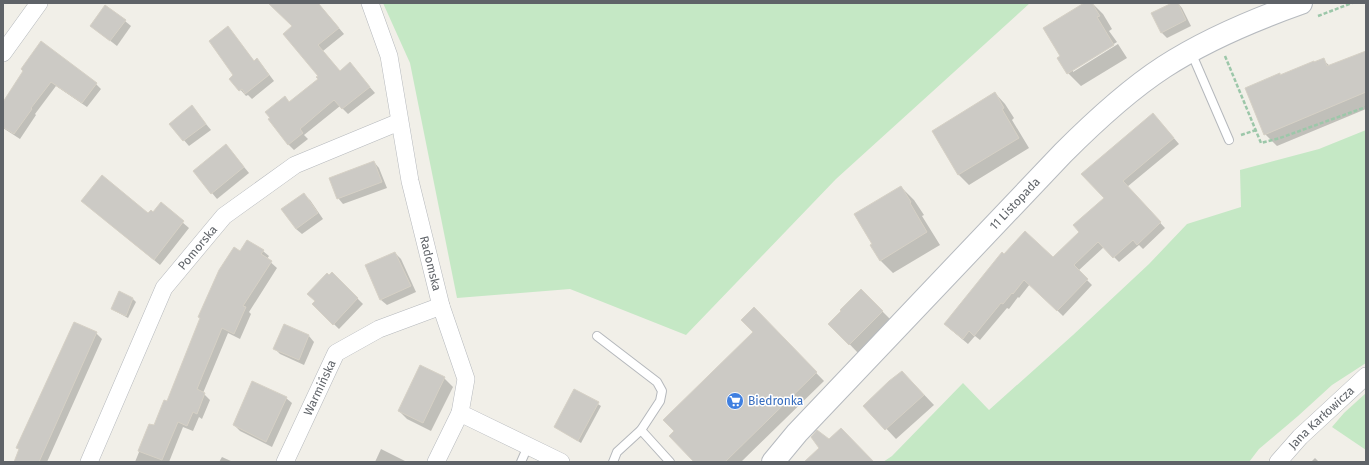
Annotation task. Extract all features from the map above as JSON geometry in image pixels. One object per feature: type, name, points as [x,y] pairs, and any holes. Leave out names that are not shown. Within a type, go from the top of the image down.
[{"type":"main road","name":"11 Listopada","points":[[773,462],[796,433],[1083,134],[1139,84],[1164,67],[1194,60],[1214,38],[1251,21],[1309,10]]},
{"type":"street","points":[[3,53],[39,3]]},
{"type":"street","name":"Radomska","points":[[370,3],[389,56],[410,181],[442,306],[466,379],[460,413],[436,462]]},
{"type":"street","name":"Pomorska","points":[[88,462],[164,288],[224,216],[295,166],[399,122]]},
{"type":"street","name":"Warmińska","points":[[285,462],[336,353],[380,329],[442,306]]},
{"type":"street","name":"Jana Karłowicza","points":[[1278,462],[1300,438],[1366,376]]},
{"type":"street","points":[[460,413],[561,462]]},
{"type":"lane","points":[[1194,60],[1229,140]]},
{"type":"lane","points":[[597,336],[657,382],[662,391],[660,401],[641,430],[617,452],[613,462]]},
{"type":"lane","points":[[641,430],[670,462]]},
{"type":"lane","points":[[521,462],[528,446]]},
{"type":"path","points":[[1309,10],[1352,3]]},
{"type":"path","points":[[1194,60],[1225,54],[1261,144],[1366,107]]},
{"type":"green space","points":[[383,3],[1030,3],[836,179],[686,335],[570,289],[457,298],[410,63]]},
{"type":"green space","points":[[1366,130],[1366,363],[1332,385],[1259,449],[1249,462],[883,462],[892,456],[963,383],[989,410],[1073,335],[1149,264],[1187,224],[1241,207],[1240,170],[1319,149]]},
{"type":"green space","points":[[1366,393],[1366,450],[1332,427],[1344,413]]},
{"type":"building","points":[[268,3],[318,3],[339,28],[318,45],[340,71],[350,62],[370,87],[342,109],[334,100],[300,129],[303,133],[288,145],[268,119],[270,118],[265,112],[285,96],[289,102],[318,79],[316,77],[318,76],[283,34],[292,26]]},
{"type":"building","points":[[1084,3],[1092,3],[1100,16],[1097,17],[1114,45],[1067,74],[1057,58],[1060,56],[1043,28]]},
{"type":"building","points":[[1172,3],[1178,3],[1186,20],[1161,33],[1151,13]]},
{"type":"building","points":[[105,5],[126,20],[110,41],[90,26]]},
{"type":"building","points":[[228,26],[254,61],[257,58],[269,75],[245,94],[242,89],[239,91],[229,79],[233,75],[209,41]]},
{"type":"building","points":[[41,41],[97,83],[82,103],[51,82],[31,108],[32,109],[14,134],[3,127],[3,102],[23,71],[21,69]]},
{"type":"building","points":[[1366,51],[1366,92],[1264,135],[1245,88],[1280,73],[1280,75],[1314,61],[1324,58],[1327,66]]},
{"type":"building","points":[[995,92],[1004,108],[1002,109],[1019,138],[958,175],[932,131]]},
{"type":"building","points":[[192,105],[206,124],[183,141],[169,124]]},
{"type":"building","points":[[1153,113],[1174,138],[1123,181],[1161,222],[1137,245],[1133,240],[1113,258],[1098,242],[1074,265],[1088,279],[1057,311],[1024,280],[1003,304],[1001,303],[974,336],[969,331],[963,339],[944,324],[1002,252],[1004,254],[1025,231],[1053,257],[1079,232],[1073,225],[1104,198],[1081,174]]},
{"type":"building","points":[[226,144],[244,167],[211,194],[193,171]]},
{"type":"building","points":[[374,161],[382,182],[337,199],[329,178]]},
{"type":"building","points":[[102,175],[148,213],[151,210],[153,212],[161,202],[184,221],[154,260],[81,201]]},
{"type":"building","points":[[901,186],[927,232],[880,261],[870,245],[872,244],[854,214]]},
{"type":"building","points":[[304,193],[318,213],[296,229],[281,209]]},
{"type":"building","points":[[247,240],[264,250],[261,254],[272,261],[243,306],[246,307],[234,334],[222,328],[197,389],[205,393],[197,414],[193,412],[187,426],[178,422],[162,460],[138,451],[149,424],[154,425],[164,400],[167,401],[200,318],[198,317],[219,270],[234,247],[240,251]]},
{"type":"building","points":[[395,252],[411,286],[380,300],[365,265]]},
{"type":"building","points":[[332,272],[358,298],[333,325],[312,304],[315,301],[307,294],[327,273],[329,275]]},
{"type":"building","points":[[861,289],[883,311],[849,345],[828,324]]},
{"type":"building","points":[[119,291],[133,298],[126,316],[111,309]]},
{"type":"building","name":"Biedronka","points":[[754,307],[817,372],[725,462],[694,462],[669,436],[674,431],[663,420],[753,332],[741,320]]},
{"type":"building","points":[[74,322],[97,332],[39,462],[14,462],[19,449],[16,448]]},
{"type":"building","points":[[284,324],[309,335],[299,360],[273,349]]},
{"type":"building","points":[[420,365],[445,377],[423,423],[398,411]]},
{"type":"building","points":[[902,371],[924,395],[885,430],[863,406],[889,381]]},
{"type":"building","points":[[252,381],[287,397],[266,442],[233,425]]},
{"type":"building","points":[[574,389],[599,402],[578,441],[554,427]]},
{"type":"building","points":[[841,428],[874,462],[804,462],[819,448],[811,437],[817,430],[829,439]]},
{"type":"place","name":"Biedronka","points":[[735,401]]}]
